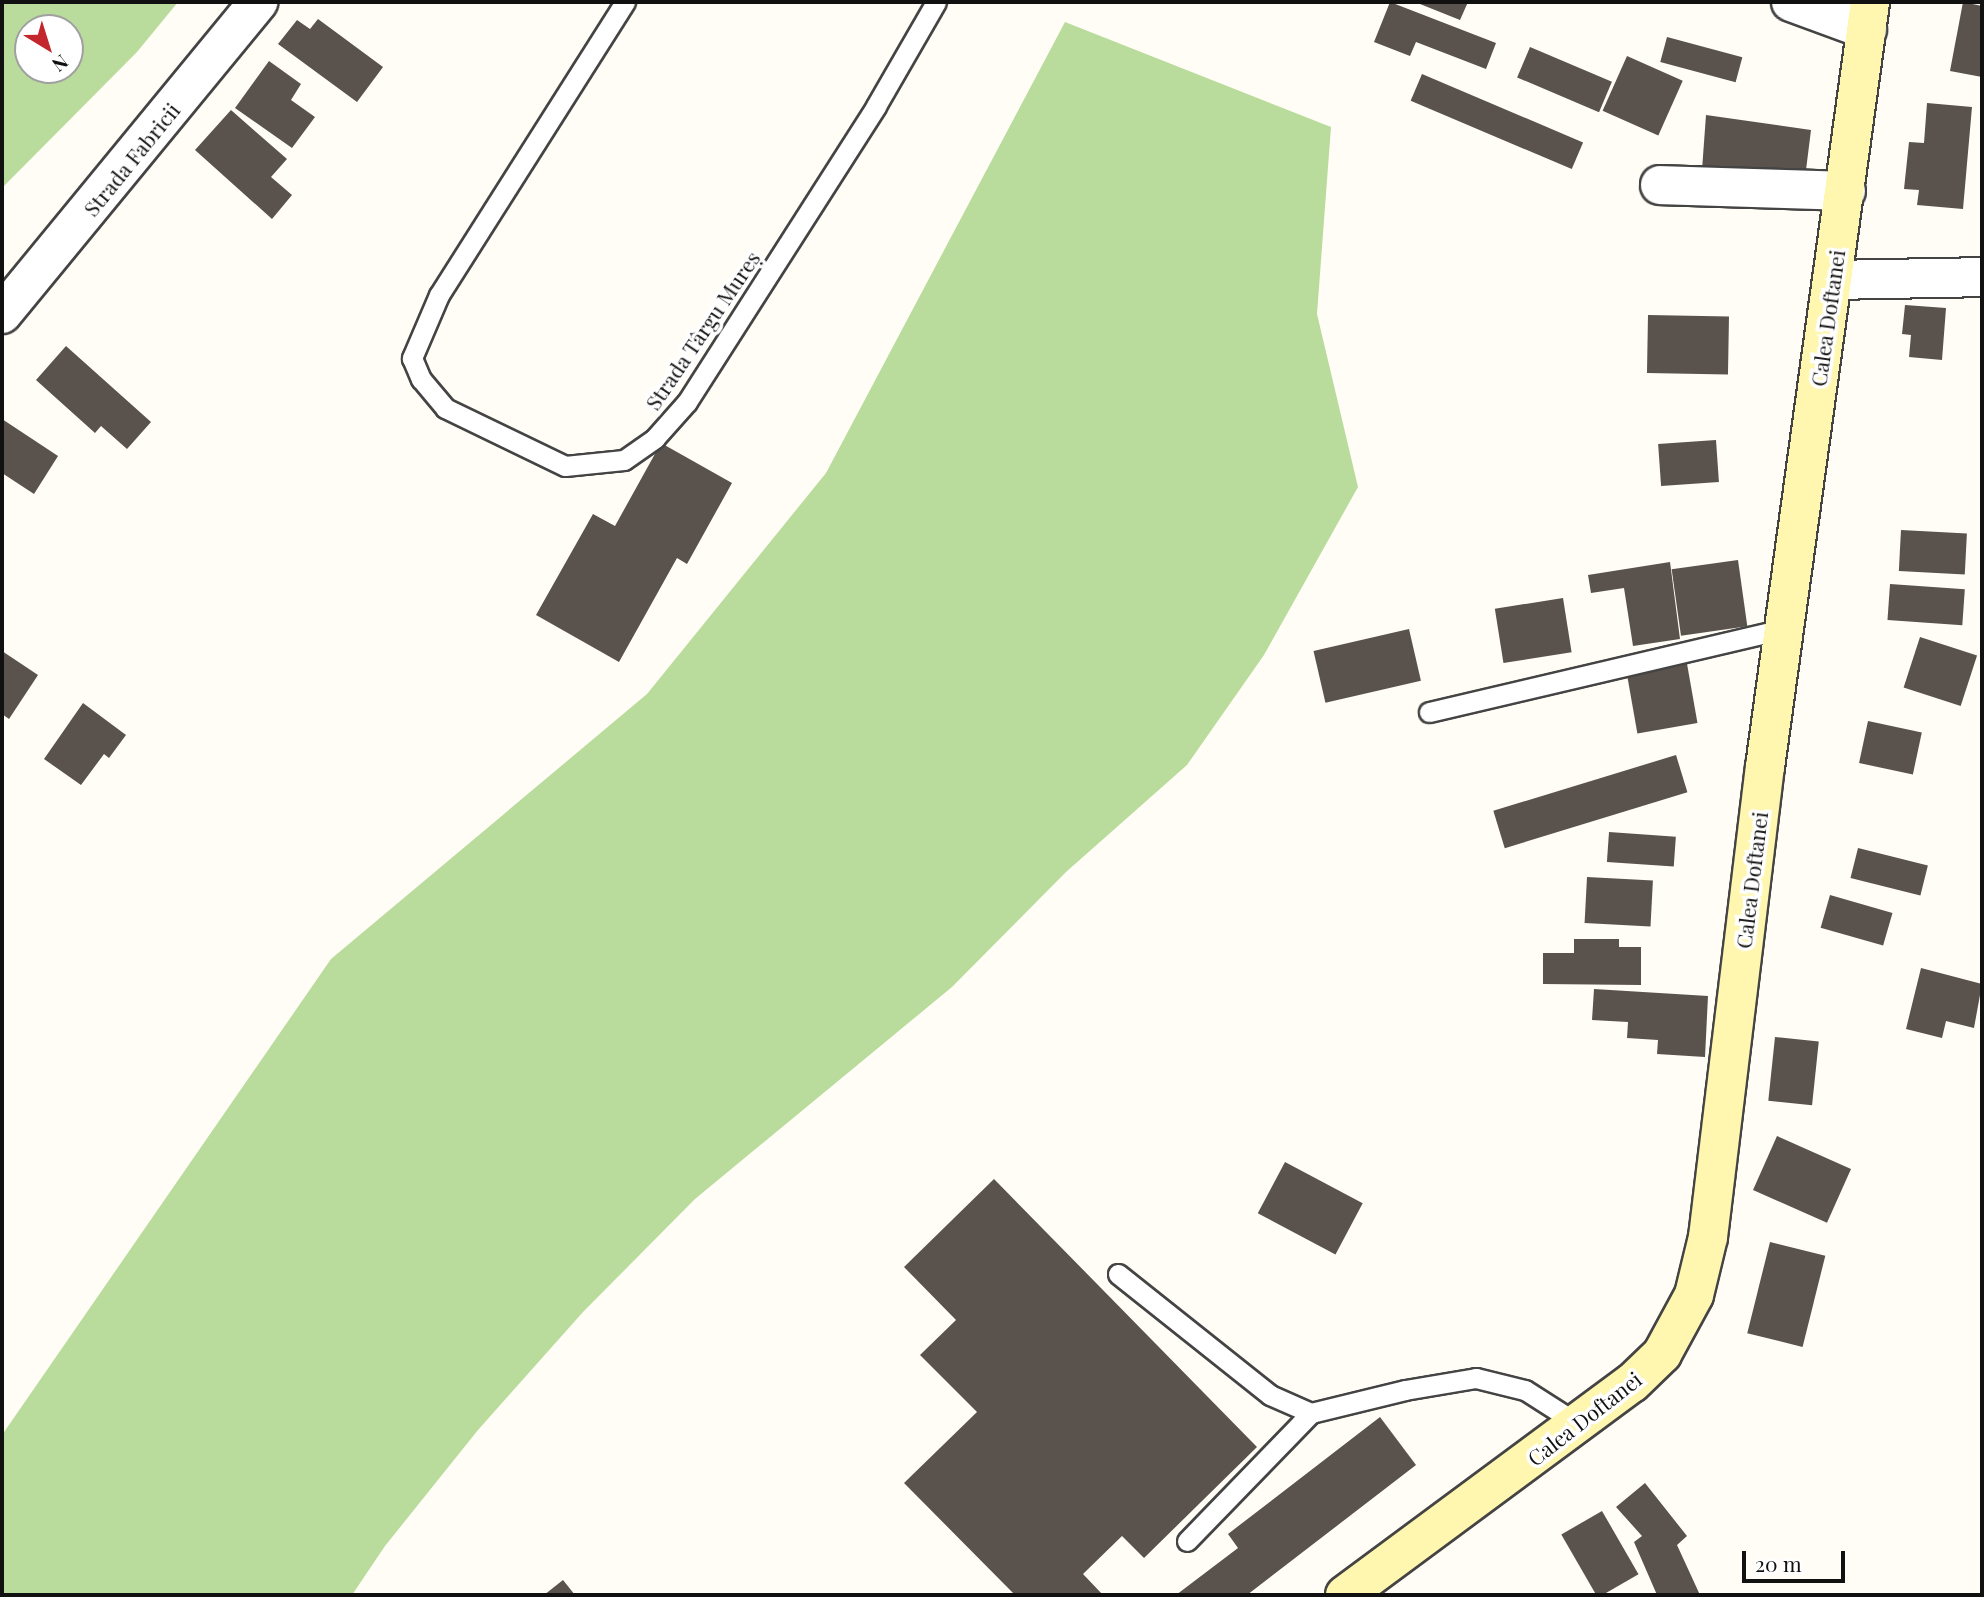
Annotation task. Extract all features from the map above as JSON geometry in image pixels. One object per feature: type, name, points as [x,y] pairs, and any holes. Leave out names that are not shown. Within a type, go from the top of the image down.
[{"type":"main road","name":"Calea Doftanei","points":[[1345,1595],[1580,1425],[1662,1354],[1682,1323],[1702,1267],[1784,629],[1868,16]]},
{"type":"street","name":"Strada Fabricii","points":[[2,314],[258,2]]},
{"type":"street","points":[[1791,2],[1868,16]]},
{"type":"street","points":[[1660,185],[1846,191]]},
{"type":"street","points":[[1832,280],[1982,277]]},
{"type":"lane","name":"Strada Târgu Mureș","points":[[625,2],[439,295],[412,358],[421,379],[445,408],[565,466],[625,460],[654,438],[687,402],[876,106],[936,2]]},
{"type":"lane","points":[[1429,712],[1784,629]]},
{"type":"lane","points":[[1118,1274],[1270,1395],[1311,1413]]},
{"type":"lane","points":[[1186,1541],[1311,1413],[1405,1390],[1476,1378],[1525,1390],[1580,1425]]},
{"type":"green space","points":[[2,2],[178,2],[137,52],[2,188]]},
{"type":"green space","points":[[1065,22],[1331,127],[1317,314],[1358,487],[1264,655],[1187,765],[1066,872],[952,987],[695,1199],[583,1312],[478,1430],[385,1546],[352,1595],[2,1595],[2,1435],[331,959],[647,694],[826,473]]},
{"type":"building","points":[[1390,2],[1496,43],[1486,69],[1416,42],[1410,56],[1374,42]]},
{"type":"building","points":[[1415,2],[1468,2],[1460,20]]},
{"type":"building","points":[[1963,2],[1982,6],[1982,77],[1950,71]]},
{"type":"building","points":[[318,19],[383,67],[357,102],[278,44],[297,20],[310,29]]},
{"type":"building","points":[[1667,37],[1742,57],[1736,82],[1660,62]]},
{"type":"building","points":[[1530,47],[1612,82],[1599,112],[1517,77]]},
{"type":"building","points":[[1627,56],[1683,81],[1658,136],[1603,111]]},
{"type":"building","points":[[269,61],[301,84],[291,100],[315,117],[292,148],[235,108]]},
{"type":"building","points":[[1422,74],[1583,142],[1572,169],[1411,101]]},
{"type":"building","points":[[1927,103],[1972,107],[1963,209],[1917,205],[1919,190],[1904,189],[1909,142],[1924,143]]},
{"type":"building","points":[[231,110],[287,159],[271,177],[292,195],[272,219],[195,150]]},
{"type":"building","points":[[1706,115],[1811,130],[1805,178],[1702,170]]},
{"type":"building","points":[[1905,305],[1946,308],[1942,360],[1909,357],[1911,335],[1902,334]]},
{"type":"building","points":[[1648,315],[1729,316],[1728,374],[1647,373]]},
{"type":"building","points":[[66,346],[151,422],[127,449],[101,426],[95,433],[36,380]]},
{"type":"building","points":[[2,419],[58,456],[34,494],[2,473]]},
{"type":"building","points":[[1716,440],[1719,482],[1661,486],[1658,444]]},
{"type":"building","points":[[661,443],[732,483],[687,564],[677,558],[619,662],[536,615],[593,514],[615,526]]},
{"type":"building","points":[[1901,530],[1967,533],[1965,574],[1899,571]]},
{"type":"building","points":[[1738,560],[1747,626],[1681,636],[1672,569]]},
{"type":"building","points":[[1670,562],[1680,639],[1633,646],[1624,588],[1591,593],[1588,575]]},
{"type":"building","points":[[1890,584],[1965,589],[1962,625],[1887,620]]},
{"type":"building","points":[[1563,598],[1572,652],[1503,663],[1495,609]]},
{"type":"building","points":[[1409,629],[1421,681],[1325,703],[1314,651]]},
{"type":"building","points":[[1920,637],[1977,656],[1961,706],[1904,687]]},
{"type":"building","points":[[2,651],[38,675],[9,719],[2,714]]},
{"type":"building","points":[[1686,658],[1697,723],[1637,734],[1626,669]]},
{"type":"building","points":[[83,703],[126,735],[109,758],[104,754],[81,785],[44,759]]},
{"type":"building","points":[[1868,721],[1922,732],[1913,774],[1859,763]]},
{"type":"building","points":[[1676,755],[1687,792],[1505,848],[1493,811]]},
{"type":"building","points":[[1609,832],[1676,837],[1674,867],[1607,862]]},
{"type":"building","points":[[1858,848],[1928,865],[1920,895],[1851,878]]},
{"type":"building","points":[[1587,877],[1653,880],[1651,926],[1585,923]]},
{"type":"building","points":[[1830,895],[1892,913],[1883,946],[1821,928]]},
{"type":"building","points":[[1574,939],[1619,939],[1619,947],[1641,947],[1641,985],[1543,984],[1543,953],[1574,953]]},
{"type":"building","points":[[1921,968],[1982,984],[1974,1028],[1946,1021],[1942,1038],[1906,1029]]},
{"type":"building","points":[[1594,989],[1708,996],[1705,1057],[1657,1054],[1658,1040],[1627,1038],[1628,1022],[1592,1020]]},
{"type":"building","points":[[1775,1037],[1819,1042],[1812,1105],[1768,1101]]},
{"type":"building","points":[[1777,1136],[1851,1169],[1827,1223],[1753,1190]]},
{"type":"building","points":[[1285,1162],[1363,1203],[1335,1255],[1258,1213]]},
{"type":"building","points":[[994,1179],[1257,1447],[1144,1558],[1122,1536],[1083,1574],[1103,1595],[1015,1595],[904,1483],[977,1412],[920,1355],[956,1320],[904,1267]]},
{"type":"building","points":[[1770,1242],[1825,1256],[1803,1347],[1747,1333]]},
{"type":"building","points":[[1380,1417],[1416,1465],[1247,1595],[1176,1595],[1238,1548],[1228,1534]]},
{"type":"building","points":[[1645,1483],[1687,1536],[1677,1545],[1700,1595],[1657,1595],[1634,1542],[1642,1536],[1616,1507]]},
{"type":"building","points":[[1602,1511],[1639,1574],[1603,1595],[1596,1595],[1561,1534]]},
{"type":"building","points":[[563,1580],[575,1595],[544,1595]]}]
